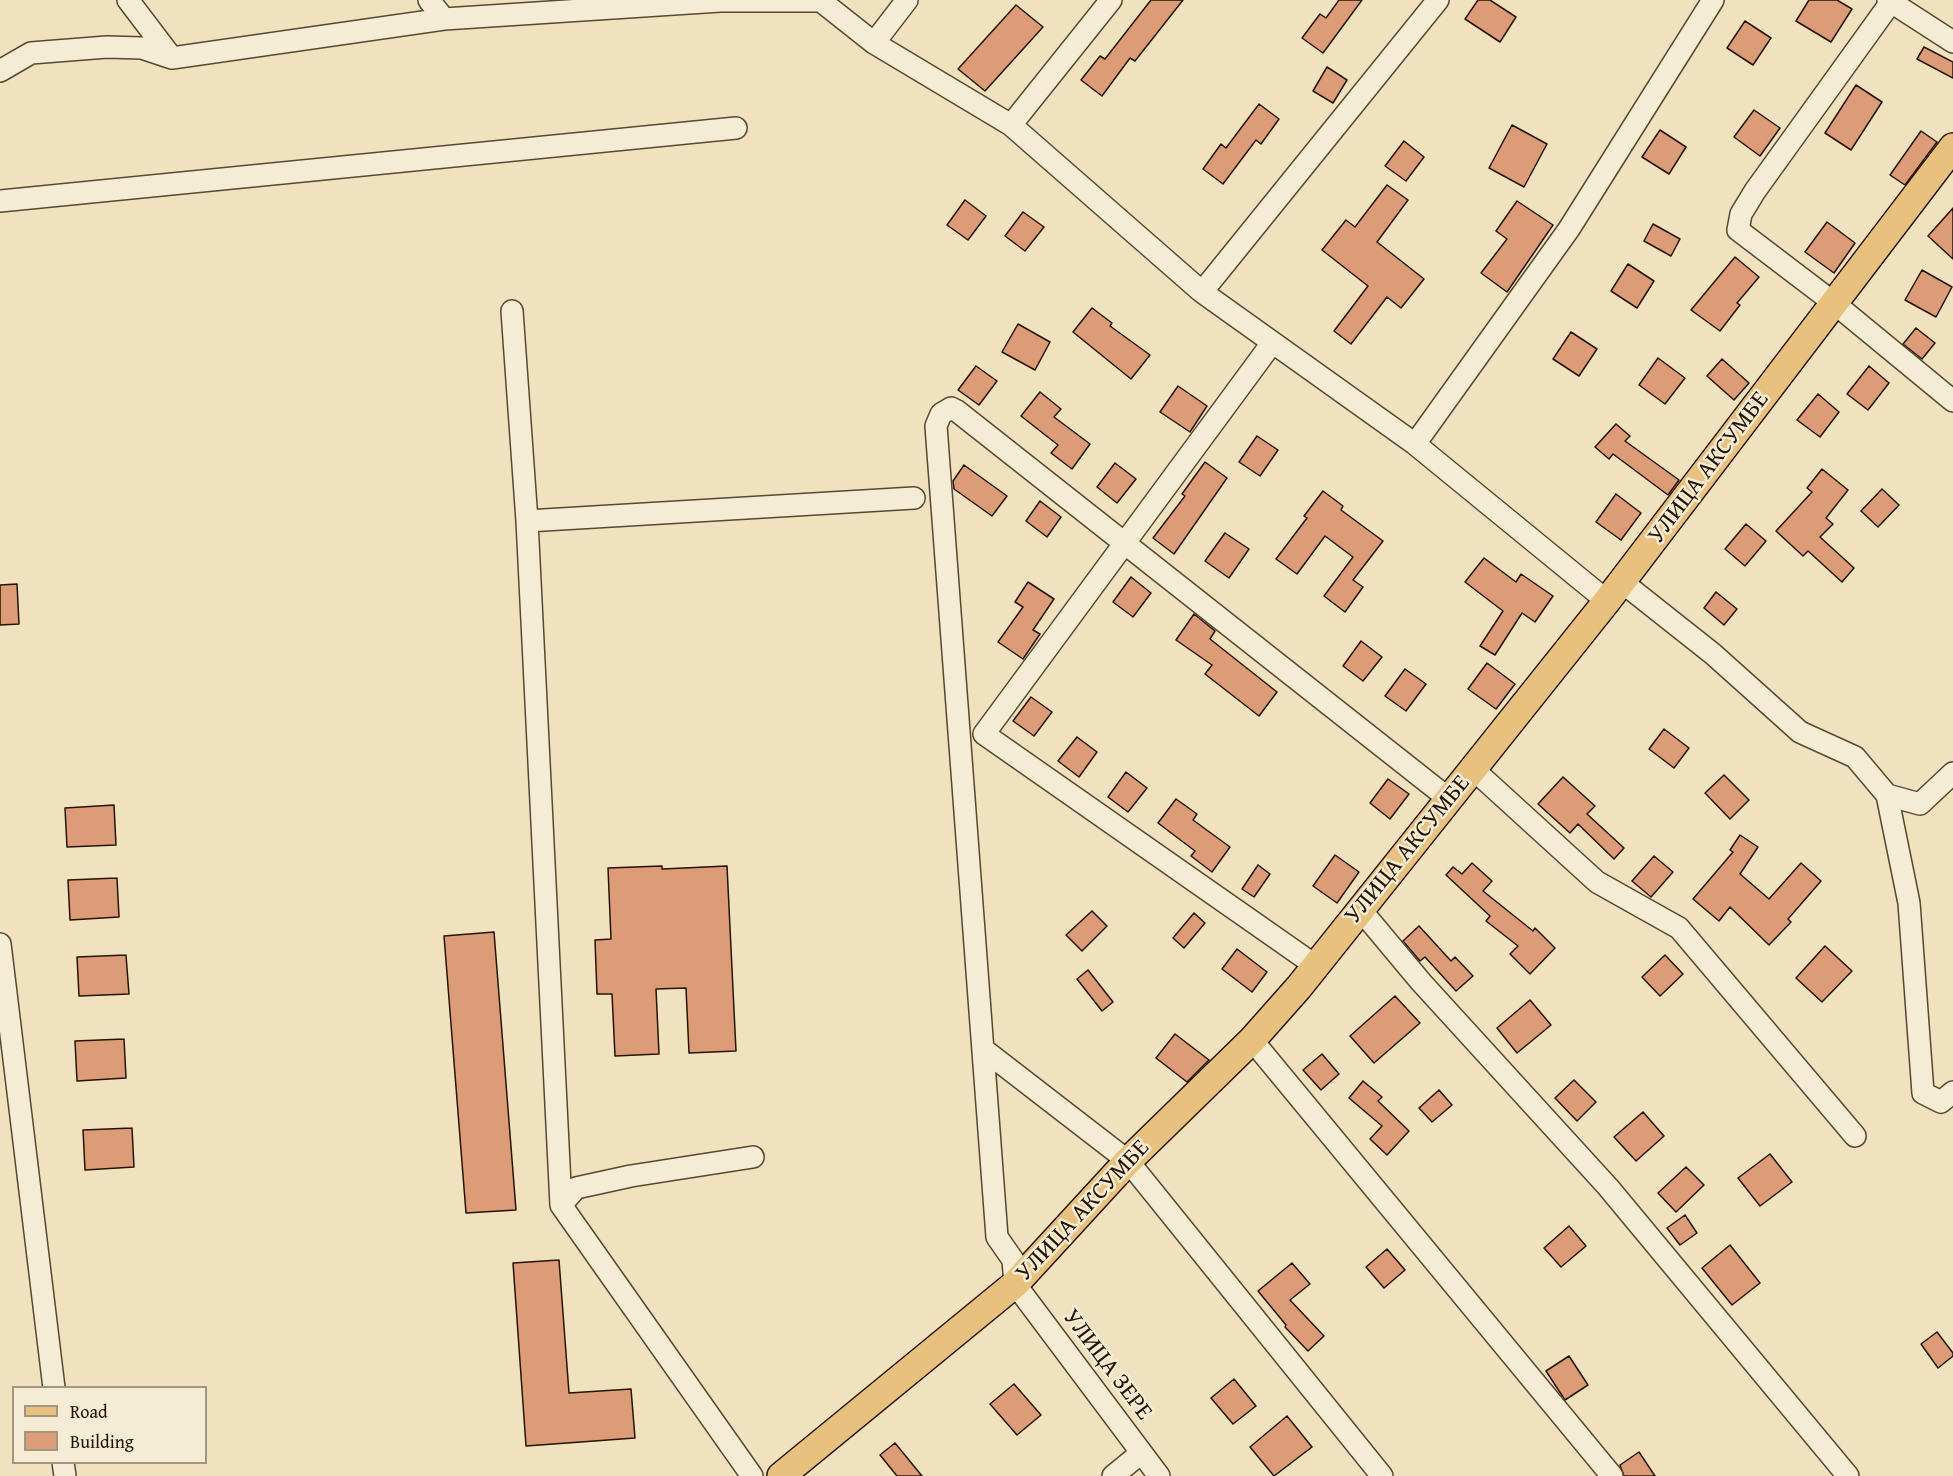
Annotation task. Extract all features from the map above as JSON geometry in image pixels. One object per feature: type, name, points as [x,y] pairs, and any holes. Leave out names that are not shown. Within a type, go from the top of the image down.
[{"type":"main road","name":"УЛИЦА АКСУМБЕ","points":[[781,1476],[1015,1284],[1128,1161],[1252,1040],[1316,966],[1614,592],[1834,303],[1949,160]]},
{"type":"street","points":[[128,0],[172,58]]},
{"type":"street","points":[[429,0],[444,20]]},
{"type":"street","points":[[874,43],[907,0]]},
{"type":"street","points":[[1011,125],[1112,0]]},
{"type":"street","points":[[1202,292],[1438,0]]},
{"type":"street","points":[[1415,444],[1569,229],[1713,0]]},
{"type":"street","points":[[0,71],[31,52],[86,48],[142,48],[172,58],[444,20],[719,1],[821,1],[874,43],[1011,125],[1202,292],[1415,444],[1614,592],[1713,654],[1800,732],[1855,757],[1887,795],[1909,903],[1923,1093],[1941,1102],[1953,1092]]},
{"type":"street","points":[[1953,42],[1889,1],[1741,214],[1738,230],[1834,303],[1953,401]]},
{"type":"street","points":[[0,201],[736,128]]},
{"type":"street","points":[[512,311],[527,521],[561,1204],[752,1476]]},
{"type":"street","points":[[984,734],[1272,344]]},
{"type":"street","points":[[1015,1284],[1013,1260],[997,1237],[936,426],[941,414],[951,408],[957,411],[1449,799]]},
{"type":"street","points":[[527,521],[914,498]]},
{"type":"street","points":[[959,737],[984,734],[1316,966]]},
{"type":"street","points":[[1473,769],[1597,882],[1678,928],[1855,1136]]},
{"type":"street","points":[[1887,795],[1920,804],[1953,773]]},
{"type":"street","points":[[1360,909],[1421,982],[1608,1187],[1848,1476]]},
{"type":"street","points":[[0,944],[54,1386]]},
{"type":"street","points":[[1252,1040],[1612,1476]]},
{"type":"street","points":[[983,1048],[1128,1161],[1382,1476]]},
{"type":"street","points":[[561,1204],[576,1188],[631,1176],[753,1157]]},
{"type":"street","name":"УЛИЦА ЗЕРЕ","points":[[1015,1284],[1159,1476]]},
{"type":"street","points":[[1113,1476],[1141,1453]]},
{"type":"building","points":[[1151,0],[1183,0],[1135,61],[1130,58],[1102,96],[1081,80],[1100,56],[1105,59]]},
{"type":"building","points":[[1339,0],[1362,0],[1323,53],[1302,38],[1320,14],[1326,18]]},
{"type":"building","points":[[1478,0],[1490,0],[1516,17],[1500,42],[1465,19]]},
{"type":"building","points":[[1809,0],[1837,0],[1852,9],[1831,42],[1796,21]]},
{"type":"building","points":[[1016,5],[1043,27],[985,91],[958,69]]},
{"type":"building","points":[[1745,21],[1771,38],[1753,65],[1727,48]]},
{"type":"building","points":[[1924,47],[1953,62],[1953,78],[1917,59]]},
{"type":"building","points":[[1327,67],[1347,80],[1333,103],[1313,91]]},
{"type":"building","points":[[1856,85],[1882,102],[1851,150],[1825,133]]},
{"type":"building","points":[[1259,104],[1279,119],[1261,144],[1256,140],[1223,184],[1203,169],[1221,144],[1226,148]]},
{"type":"building","points":[[1754,110],[1780,128],[1760,156],[1734,137]]},
{"type":"building","points":[[1512,125],[1547,144],[1524,187],[1489,168]]},
{"type":"building","points":[[1660,130],[1686,147],[1669,174],[1642,157]]},
{"type":"building","points":[[1921,131],[1937,142],[1905,185],[1890,175]]},
{"type":"building","points":[[1404,141],[1424,157],[1406,181],[1385,166]]},
{"type":"building","points":[[1387,185],[1408,200],[1377,242],[1424,279],[1401,308],[1387,297],[1351,344],[1334,331],[1368,286],[1322,250],[1346,220],[1355,227]]},
{"type":"building","points":[[965,200],[986,216],[968,240],[947,225]]},
{"type":"building","points":[[1517,201],[1553,225],[1507,292],[1481,273],[1507,239],[1496,231]]},
{"type":"building","points":[[1953,208],[1953,259],[1928,236]]},
{"type":"building","points":[[1023,212],[1044,227],[1025,251],[1005,236]]},
{"type":"building","points":[[1827,222],[1855,243],[1834,273],[1805,252]]},
{"type":"building","points":[[1653,224],[1680,239],[1671,256],[1644,241]]},
{"type":"building","points":[[1735,257],[1759,277],[1737,303],[1740,305],[1720,331],[1691,310]]},
{"type":"building","points":[[1628,264],[1654,281],[1637,308],[1611,291]]},
{"type":"building","points":[[1922,270],[1952,287],[1936,317],[1905,300]]},
{"type":"building","points":[[1092,308],[1112,323],[1110,326],[1150,355],[1131,379],[1073,332]]},
{"type":"building","points":[[1018,324],[1050,342],[1035,370],[1002,352]]},
{"type":"building","points":[[1916,328],[1935,343],[1922,359],[1903,344]]},
{"type":"building","points":[[1571,332],[1597,349],[1579,376],[1553,359]]},
{"type":"building","points":[[1658,358],[1685,378],[1665,404],[1639,385]]},
{"type":"building","points":[[1722,359],[1749,383],[1734,400],[1707,376]]},
{"type":"building","points":[[976,366],[997,381],[979,405],[958,390]]},
{"type":"building","points":[[1869,366],[1889,383],[1868,410],[1847,394]]},
{"type":"building","points":[[1178,386],[1207,406],[1190,432],[1160,412]]},
{"type":"building","points":[[1040,392],[1061,409],[1054,417],[1090,444],[1072,469],[1051,453],[1058,445],[1021,416]]},
{"type":"building","points":[[1818,394],[1839,412],[1820,437],[1797,420]]},
{"type":"building","points":[[1616,424],[1630,436],[1625,441],[1679,480],[1668,495],[1613,454],[1609,459],[1595,447]]},
{"type":"building","points":[[1257,436],[1278,450],[1260,476],[1239,462]]},
{"type":"building","points":[[1205,462],[1227,478],[1174,554],[1153,538],[1185,496],[1182,494]]},
{"type":"building","points":[[1115,463],[1136,479],[1117,503],[1097,487]]},
{"type":"building","points":[[964,465],[1007,496],[992,516],[954,489],[953,481]]},
{"type":"building","points":[[1822,469],[1848,490],[1826,518],[1833,524],[1820,537],[1854,568],[1842,582],[1808,551],[1803,556],[1776,531],[1812,492],[1807,488]]},
{"type":"building","points":[[1882,489],[1899,505],[1878,527],[1861,511]]},
{"type":"building","points":[[1323,491],[1343,506],[1341,510],[1383,541],[1353,580],[1363,587],[1345,612],[1324,596],[1353,557],[1325,536],[1297,574],[1276,559],[1307,518],[1304,516]]},
{"type":"building","points":[[1616,494],[1641,513],[1621,540],[1596,522]]},
{"type":"building","points":[[1040,501],[1061,517],[1047,537],[1026,521]]},
{"type":"building","points":[[1746,524],[1766,541],[1745,566],[1725,549]]},
{"type":"building","points":[[1225,533],[1249,549],[1229,578],[1205,561]]},
{"type":"building","points":[[1484,558],[1516,582],[1521,574],[1553,596],[1535,622],[1522,613],[1495,655],[1480,646],[1503,611],[1465,582]]},
{"type":"building","points":[[1131,577],[1151,593],[1133,617],[1113,602]]},
{"type":"building","points":[[1028,582],[1054,599],[1033,630],[1040,634],[1023,659],[998,642],[1023,607],[1015,602]]},
{"type":"building","points":[[17,584],[19,624],[0,625],[0,585]]},
{"type":"building","points":[[1716,592],[1737,609],[1724,625],[1704,608]]},
{"type":"building","points":[[1194,614],[1215,631],[1210,639],[1277,692],[1259,716],[1205,674],[1212,665],[1176,640]]},
{"type":"building","points":[[1361,641],[1382,657],[1363,681],[1343,666]]},
{"type":"building","points":[[1487,663],[1515,684],[1496,709],[1468,689]]},
{"type":"building","points":[[1405,669],[1426,684],[1406,711],[1385,696]]},
{"type":"building","points":[[1031,697],[1052,712],[1034,736],[1013,721]]},
{"type":"building","points":[[1664,729],[1689,748],[1674,768],[1649,749]]},
{"type":"building","points":[[1077,737],[1097,752],[1079,777],[1058,761]]},
{"type":"building","points":[[1126,772],[1147,788],[1128,812],[1108,797]]},
{"type":"building","points":[[1724,775],[1749,800],[1730,819],[1705,793]]},
{"type":"building","points":[[1563,777],[1595,806],[1587,814],[1624,848],[1614,859],[1578,824],[1570,833],[1538,804]]},
{"type":"building","points":[[1388,779],[1409,794],[1390,819],[1370,803]]},
{"type":"building","points":[[1176,799],[1197,814],[1193,820],[1230,847],[1212,872],[1191,856],[1195,851],[1158,823]]},
{"type":"building","points":[[114,805],[116,845],[67,847],[65,808]]},
{"type":"building","points":[[1740,835],[1758,847],[1740,874],[1769,899],[1801,863],[1821,881],[1788,919],[1791,922],[1769,945],[1730,907],[1719,921],[1693,899],[1733,852],[1730,850]]},
{"type":"building","points":[[1335,855],[1359,872],[1337,903],[1313,886]]},
{"type":"building","points":[[1654,856],[1673,872],[1651,897],[1632,881]]},
{"type":"building","points":[[1472,863],[1492,881],[1483,891],[1533,931],[1535,928],[1555,948],[1530,974],[1510,954],[1518,946],[1486,921],[1490,916],[1446,875],[1453,867],[1462,874]]},
{"type":"building","points":[[1258,865],[1270,874],[1254,897],[1242,889]]},
{"type":"building","points":[[662,866],[662,869],[727,866],[736,1051],[689,1053],[686,988],[656,989],[659,1054],[615,1056],[612,994],[597,994],[595,940],[611,939],[608,868]]},
{"type":"building","points":[[117,878],[119,917],[70,920],[68,880]]},
{"type":"building","points":[[1092,911],[1107,926],[1082,951],[1066,935]]},
{"type":"building","points":[[1194,913],[1205,923],[1184,948],[1173,938]]},
{"type":"building","points":[[1419,926],[1451,961],[1455,957],[1473,976],[1456,991],[1425,957],[1420,961],[1403,941]]},
{"type":"building","points":[[494,932],[516,1210],[466,1213],[444,936]]},
{"type":"building","points":[[1825,946],[1852,971],[1822,1002],[1796,978]]},
{"type":"building","points":[[1237,949],[1267,972],[1252,992],[1222,969]]},
{"type":"building","points":[[126,955],[129,994],[79,996],[77,957]]},
{"type":"building","points":[[1665,955],[1683,974],[1660,996],[1642,977]]},
{"type":"building","points":[[1088,970],[1113,1002],[1102,1011],[1077,979]]},
{"type":"building","points":[[1395,996],[1420,1023],[1374,1063],[1350,1036]]},
{"type":"building","points":[[1530,1000],[1551,1025],[1517,1053],[1497,1028]]},
{"type":"building","points":[[1175,1034],[1209,1060],[1187,1082],[1156,1058]]},
{"type":"building","points":[[124,1039],[126,1078],[77,1081],[75,1041]]},
{"type":"building","points":[[1322,1054],[1339,1074],[1321,1090],[1303,1070]]},
{"type":"building","points":[[1574,1080],[1596,1102],[1577,1121],[1555,1098]]},
{"type":"building","points":[[1363,1081],[1382,1097],[1378,1101],[1409,1131],[1387,1155],[1370,1139],[1382,1126],[1349,1098]]},
{"type":"building","points":[[1439,1090],[1452,1105],[1432,1122],[1419,1108]]},
{"type":"building","points":[[1643,1112],[1664,1136],[1636,1161],[1614,1137]]},
{"type":"building","points":[[132,1128],[134,1167],[85,1170],[83,1130]]},
{"type":"building","points":[[1770,1154],[1792,1182],[1760,1206],[1738,1178]]},
{"type":"building","points":[[1686,1167],[1704,1185],[1676,1212],[1658,1193]]},
{"type":"building","points":[[1685,1215],[1697,1233],[1680,1245],[1667,1228]]},
{"type":"building","points":[[1569,1226],[1586,1246],[1561,1267],[1544,1248]]},
{"type":"building","points":[[1730,1245],[1760,1283],[1732,1305],[1702,1268]]},
{"type":"building","points":[[1387,1249],[1405,1270],[1384,1288],[1366,1267]]},
{"type":"building","points":[[559,1260],[569,1393],[631,1389],[635,1438],[526,1446],[513,1263]]},
{"type":"building","points":[[1292,1263],[1310,1284],[1290,1300],[1324,1336],[1308,1351],[1285,1327],[1286,1325],[1258,1291]]},
{"type":"building","points":[[1937,1332],[1953,1353],[1953,1356],[1938,1368],[1921,1344]]},
{"type":"building","points":[[1569,1356],[1588,1385],[1565,1400],[1546,1371]]},
{"type":"building","points":[[1234,1379],[1256,1406],[1233,1424],[1211,1398]]},
{"type":"building","points":[[1014,1384],[1041,1415],[1017,1435],[990,1404]]},
{"type":"building","points":[[1287,1416],[1312,1447],[1274,1476],[1250,1447]]},
{"type":"building","points":[[895,1443],[922,1476],[897,1476],[880,1455]]},
{"type":"building","points":[[1639,1452],[1655,1476],[1624,1476],[1620,1465]]}]
